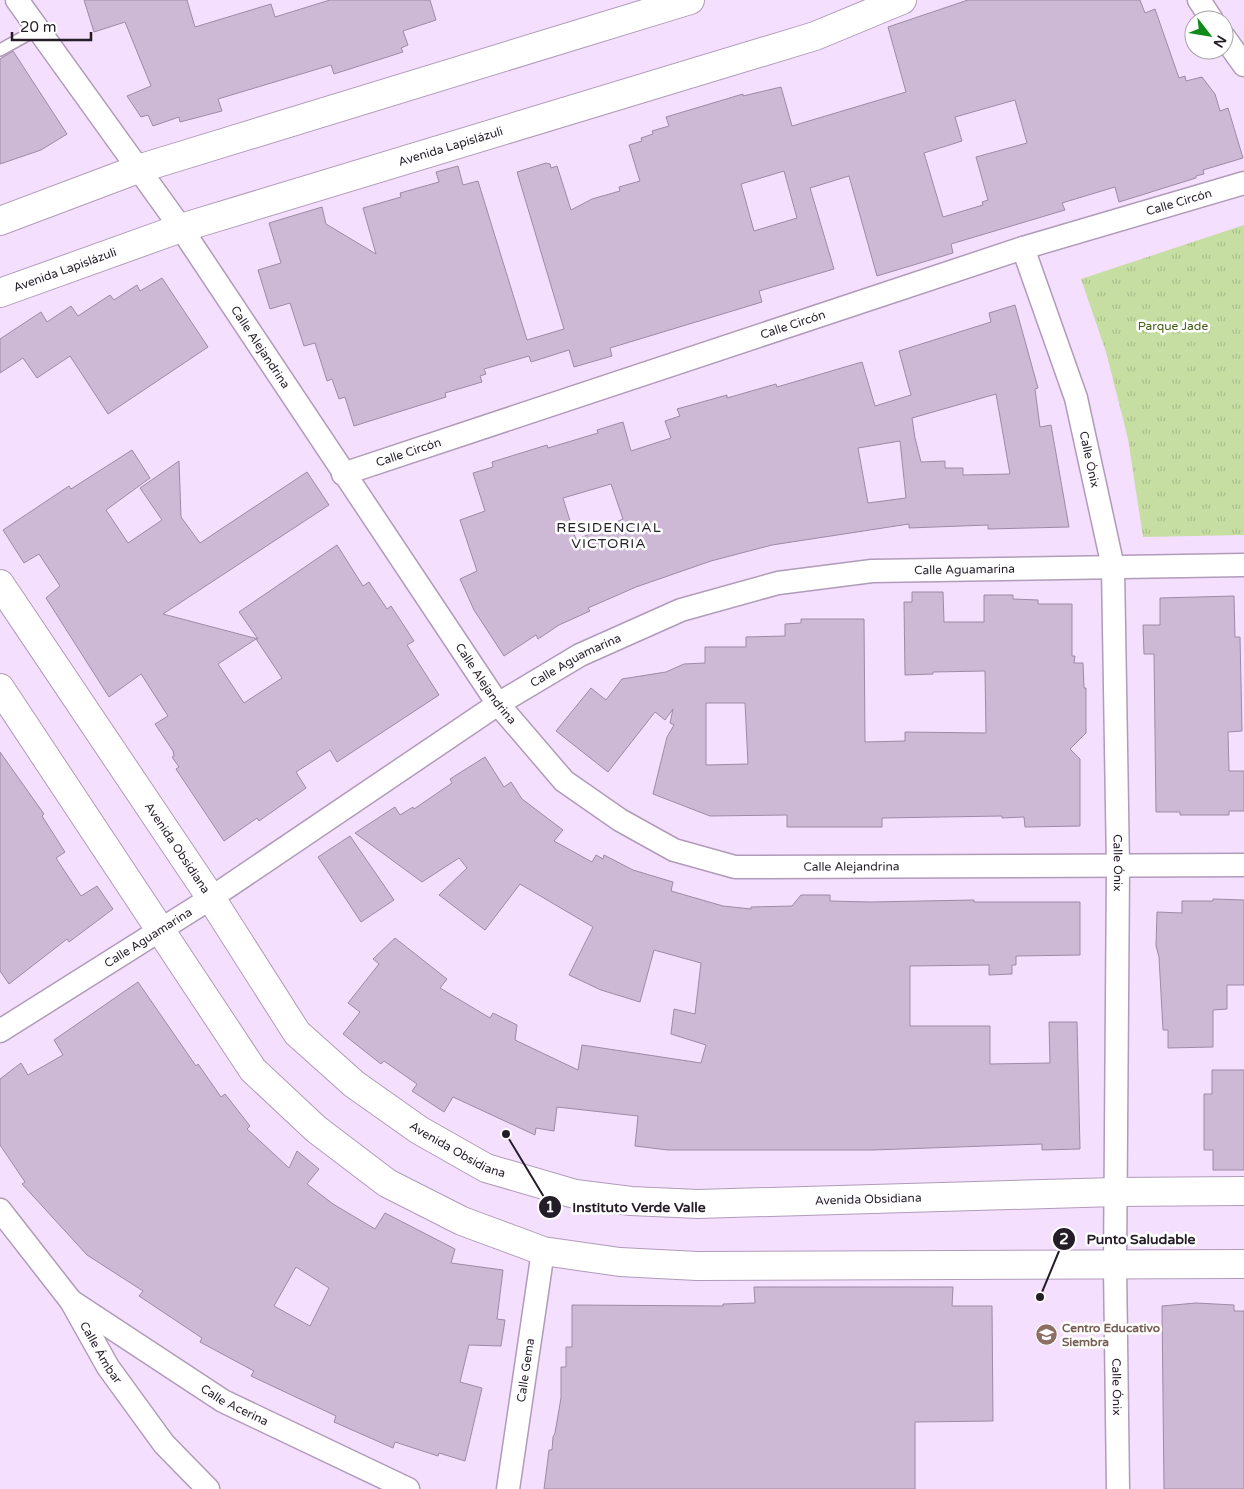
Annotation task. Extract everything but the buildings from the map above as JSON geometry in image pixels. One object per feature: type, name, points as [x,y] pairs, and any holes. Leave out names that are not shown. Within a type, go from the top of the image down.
[{"type":"street","name":"Calle Alejandrina","points":[[17,0],[181,228],[343,474],[498,704],[564,781],[620,820],[674,850],[735,867],[1118,867],[1244,865]]},
{"type":"street","points":[[0,221],[138,169],[690,0]]},
{"type":"street","name":"Avenida Lapislázuli","points":[[0,293],[181,228],[815,36],[902,0]]},
{"type":"street","points":[[1234,50],[1244,65]]},
{"type":"street","name":"Calle Circón","points":[[343,474],[1024,248],[1244,183]]},
{"type":"street","name":"Calle Ónix","points":[[1024,248],[1076,398],[1113,567],[1118,867],[1115,1265],[1118,1489]]},
{"type":"street","name":"Calle Aguamarina","points":[[0,1031],[211,898],[498,704],[580,655],[681,610],[778,583],[872,571],[1244,565]]},
{"type":"street","name":"Avenida Obsidiana","points":[[0,584],[211,898],[297,1033],[354,1084],[419,1130],[486,1168],[575,1194],[631,1201],[698,1204],[1116,1192],[1244,1191]]},
{"type":"street","points":[[0,688],[253,1070],[316,1129],[387,1183],[462,1221],[543,1251],[620,1262],[697,1266],[1244,1264]]},
{"type":"street","name":"Calle Ámbar","points":[[0,1210],[71,1301],[108,1367],[164,1444],[208,1489]]},
{"type":"street","name":"Calle Gema","points":[[508,1489],[543,1251]]},
{"type":"street","name":"Calle Acerina","points":[[71,1301],[223,1401],[408,1489]]},
{"type":"lane","points":[[0,50],[38,29]]},
{"type":"green space","name":"Parque Jade","points":[[1244,225],[1244,535],[1143,537],[1128,439],[1106,352],[1081,279]]},
{"type":"place","name":"Instituto Verde Valle","points":[[506,1134]]},
{"type":"place","name":"Punto Saludable","points":[[1040,1297]]},
{"type":"place","name":"Centro Educativo Siembra","points":[[1046,1335]]},
{"type":"district","name":"RESIDENCIAL VICTORIA","points":[[609,536]]}]
